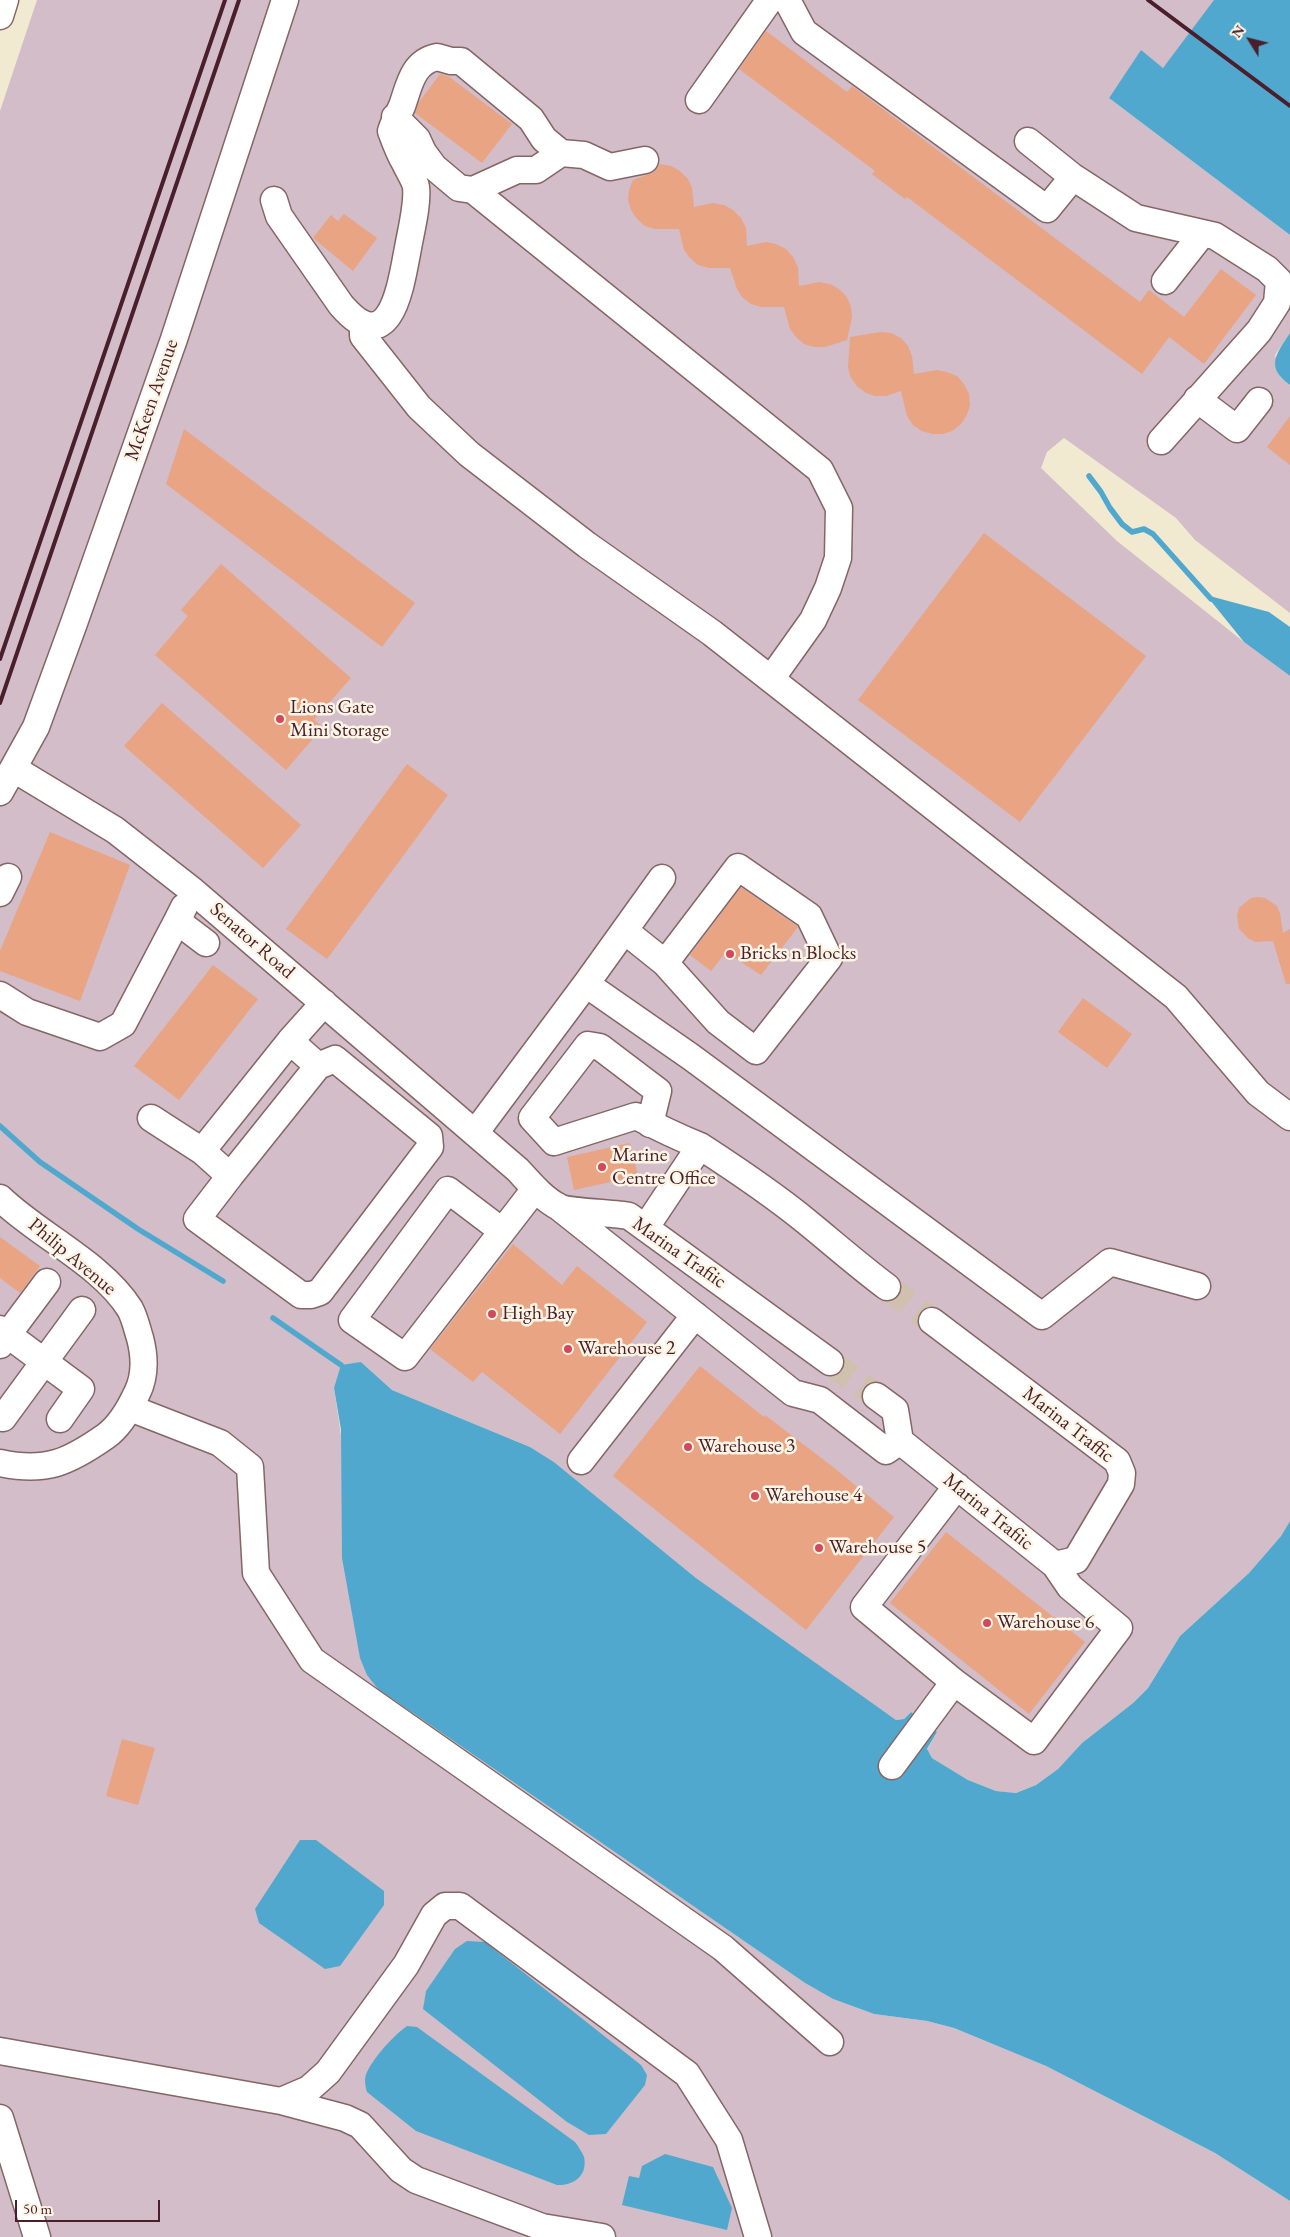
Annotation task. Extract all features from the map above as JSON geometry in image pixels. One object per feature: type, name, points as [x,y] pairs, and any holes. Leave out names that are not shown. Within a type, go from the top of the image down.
[{"type":"street","points":[[0,16],[5,0]]},
{"type":"street","name":"McKeen Avenue","points":[[0,792],[36,726],[74,623],[174,339],[285,0]]},
{"type":"street","points":[[700,100],[779,1],[804,32],[1047,209],[1073,177]]},
{"type":"street","points":[[274,200],[279,216],[341,305],[352,318],[363,324],[378,325],[389,317],[399,296],[413,219],[416,187],[391,132],[408,83],[424,63],[437,57],[451,61],[461,61],[531,119],[544,139],[561,153],[584,156],[610,167],[645,160]]},
{"type":"street","points":[[395,117],[417,139],[423,152],[434,166],[460,188],[473,190],[820,470],[839,508],[838,558],[828,588],[813,620],[771,679]]},
{"type":"street","points":[[1028,141],[1073,177],[1136,218],[1215,236],[1267,269],[1279,281],[1277,303],[1259,330],[1161,441]]},
{"type":"street","points":[[473,190],[517,170],[536,170],[561,153]]},
{"type":"street","points":[[1164,281],[1202,234]]},
{"type":"street","points":[[363,324],[363,336],[419,407],[469,454],[587,545],[712,632],[1176,998],[1258,1093],[1290,1117]]},
{"type":"street","points":[[1197,399],[1237,429],[1259,401]]},
{"type":"street","name":"Senator Road","points":[[14,769],[115,830],[193,891],[475,1133]]},
{"type":"street","points":[[625,931],[665,963],[718,1022],[756,1051],[829,958],[809,916],[738,867],[665,963]]},
{"type":"street","points":[[662,878],[625,931],[475,1133],[518,1170],[535,1189],[793,1393],[820,1400],[886,1452],[900,1441],[895,1410],[876,1396]]},
{"type":"street","points":[[0,995],[27,1012],[100,1037],[123,1024],[193,891]]},
{"type":"street","points":[[177,921],[206,943]]},
{"type":"street","points":[[586,984],[698,1063],[1042,1316],[1110,1262],[1197,1286]]},
{"type":"street","points":[[202,1151],[290,1041],[324,1003]]},
{"type":"street","points":[[290,1041],[318,1066]]},
{"type":"street","points":[[650,1124],[658,1091],[600,1047],[588,1045],[532,1118],[554,1142],[636,1116],[650,1124],[700,1146],[743,1173],[807,1221],[847,1256],[887,1287]]},
{"type":"street","points":[[334,1059],[429,1136],[430,1147],[320,1292],[312,1295],[301,1294],[197,1219],[318,1066],[334,1059]]},
{"type":"street","points":[[151,1118],[202,1151],[230,1176]]},
{"type":"street","points":[[646,1227],[700,1146]]},
{"type":"street","points":[[502,1231],[448,1190],[352,1320],[405,1357],[535,1189]]},
{"type":"street","name":"Philip Avenue","points":[[0,1463],[24,1468],[58,1464],[88,1449],[110,1433],[130,1408],[143,1380],[144,1352],[130,1310],[112,1288],[98,1274],[3,1201]]},
{"type":"street","name":"Marina Trafiic","points":[[560,1208],[629,1216],[830,1362]]},
{"type":"street","points":[[47,1282],[2,1336],[44,1362],[81,1389],[60,1419]]},
{"type":"street","points":[[3,1418],[82,1310]]},
{"type":"street","points":[[581,1461],[695,1315]]},
{"type":"street","name":"Marina Traffic","points":[[932,1321],[1118,1462],[1122,1473],[1121,1484],[1066,1563]]},
{"type":"street","points":[[130,1408],[220,1443],[250,1467],[256,1572],[312,1660],[723,1948],[830,2042]]},
{"type":"street","name":"Marina Trafiic","points":[[900,1441],[957,1486],[1066,1563],[1070,1587],[1119,1628],[1034,1741],[954,1682]]},
{"type":"street","points":[[892,1766],[954,1682],[864,1607],[957,1486]]},
{"type":"street","points":[[281,2101],[309,2089],[328,2072],[406,1965],[434,1915],[445,1906],[460,1906],[687,2074],[729,2140],[758,2237]]},
{"type":"street","points":[[0,2051],[281,2101],[345,2118],[360,2125],[401,2170],[416,2180],[542,2227],[602,2237]]},
{"type":"street","points":[[0,2118],[37,2237]]},
{"type":"shaded area","points":[[37,0],[1224,0],[1163,68],[1141,51],[1109,98],[1290,235],[1290,333],[1275,355],[1281,378],[1290,385],[1290,613],[1195,540],[1176,518],[1064,438],[1047,452],[1041,468],[1117,541],[1290,676],[1290,1521],[1281,1536],[1249,1573],[1180,1636],[1148,1688],[1133,1703],[1082,1743],[1058,1769],[1036,1785],[1016,1793],[996,1791],[968,1780],[932,1758],[927,1750],[937,1732],[911,1712],[904,1719],[896,1720],[824,1671],[696,1578],[554,1462],[530,1447],[392,1390],[361,1362],[334,1388],[378,1689],[805,1983],[833,1999],[874,2014],[927,2021],[954,2028],[1046,2066],[1215,2153],[1290,2201],[1290,2237],[0,2237],[0,111]]},
{"type":"water","points":[[1214,0],[1290,0],[1290,235],[1109,98],[1141,50],[1163,68]]},
{"type":"water","points":[[1290,333],[1290,385],[1277,372],[1275,360]]},
{"type":"water","points":[[1206,595],[1269,612],[1290,627],[1290,676],[1244,642]]},
{"type":"water","points":[[361,1362],[392,1390],[530,1447],[554,1462],[696,1578],[896,1720],[904,1719],[911,1712],[937,1732],[927,1749],[932,1758],[968,1780],[996,1791],[1016,1793],[1036,1785],[1058,1769],[1082,1743],[1133,1703],[1148,1688],[1180,1636],[1249,1573],[1281,1536],[1290,1521],[1290,2201],[1215,2153],[1046,2066],[954,2028],[927,2021],[874,2014],[833,1999],[805,1983],[378,1689],[367,1675],[360,1658],[342,1558],[341,1430],[334,1388],[341,1365]]},
{"type":"water","points":[[300,1840],[316,1840],[384,1891],[384,1905],[340,1966],[325,1969],[259,1923],[255,1909]]},
{"type":"water","points":[[467,1941],[485,1942],[641,2065],[647,2075],[645,2085],[606,2134],[589,2135],[567,2122],[423,2009],[426,1991],[455,1949]]},
{"type":"water","points":[[407,2026],[417,2027],[575,2142],[584,2157],[585,2163],[582,2174],[569,2184],[557,2185],[416,2131],[367,2092],[365,2077],[370,2066],[396,2035]]},
{"type":"water","points":[[665,2154],[713,2167],[732,2208],[727,2230],[622,2205],[629,2176],[639,2178],[642,2166]]},
{"type":"building","points":[[766,31],[847,92],[852,86],[1140,302],[1149,290],[1184,317],[1221,269],[1256,295],[1204,364],[1169,337],[1142,374],[907,197],[905,199],[872,174],[875,171],[739,69]]},
{"type":"building","points":[[440,74],[448,76],[512,124],[482,163],[415,113],[419,102]]},
{"type":"building","points":[[660,164],[671,166],[688,179],[692,188],[694,207],[713,203],[724,205],[733,210],[741,218],[746,228],[747,246],[766,242],[786,249],[798,267],[799,286],[819,282],[830,284],[839,289],[847,297],[851,307],[852,317],[847,340],[825,347],[814,347],[804,344],[790,329],[784,307],[761,307],[751,304],[742,297],[737,289],[730,268],[709,268],[698,265],[690,258],[684,250],[679,229],[655,229],[645,226],[637,219],[631,210],[628,200],[633,180],[654,172]]},
{"type":"building","points":[[344,214],[377,238],[353,271],[313,238],[331,215],[338,221]]},
{"type":"building","points":[[880,332],[891,333],[901,338],[908,346],[912,356],[914,374],[937,370],[957,376],[969,394],[970,405],[967,415],[961,424],[952,431],[943,434],[932,434],[922,431],[913,425],[907,416],[901,391],[886,396],[875,396],[866,393],[857,386],[851,378],[848,368],[850,337]]},
{"type":"building","points":[[1290,416],[1290,465],[1267,447]]},
{"type":"building","points":[[184,429],[415,603],[382,647],[166,484]]},
{"type":"building","points":[[984,533],[1146,656],[1020,822],[858,700]]},
{"type":"building","points":[[221,564],[351,678],[314,720],[323,727],[286,770],[155,655],[188,616],[181,610]]},
{"type":"building","points":[[162,703],[301,825],[263,868],[124,746]]},
{"type":"building","points":[[407,764],[448,795],[327,959],[286,929]]},
{"type":"building","points":[[50,832],[130,865],[80,1001],[0,971],[0,951]]},
{"type":"building","points":[[741,887],[798,927],[761,975],[726,952],[711,971],[690,955]]},
{"type":"building","points":[[1251,898],[1265,898],[1277,906],[1283,933],[1290,929],[1290,984],[1286,984],[1273,941],[1256,942],[1249,939],[1239,929],[1237,915],[1239,908]]},
{"type":"building","points":[[213,965],[258,999],[179,1100],[134,1066]]},
{"type":"building","points":[[1083,998],[1132,1034],[1107,1068],[1058,1032]]},
{"type":"building","name":"Marine Centre Office","points":[[630,1143],[638,1176],[574,1190],[567,1157]]},
{"type":"building","points":[[0,1237],[40,1266],[20,1293],[0,1278]]},
{"type":"building","name":"Warehouse 2","points":[[513,1244],[562,1285],[577,1266],[647,1322],[560,1434],[482,1372],[473,1382],[430,1349]]},
{"type":"building","points":[[700,1366],[764,1417],[765,1415],[833,1467],[894,1517],[806,1630],[613,1476]]},
{"type":"building","name":"Warehouse 6","points":[[946,1532],[1085,1642],[1029,1714],[890,1603]]},
{"type":"building","points":[[122,1739],[155,1748],[138,1805],[106,1796]]},
{"type":"waterway","points":[[1089,476],[1122,524],[1132,532],[1144,529],[1153,534],[1211,599]]},
{"type":"waterway","points":[[0,1126],[40,1162],[138,1229],[223,1281]]},
{"type":"waterway","points":[[273,1318],[341,1365]]},
{"type":"tunnel","points":[[887,1287],[932,1321]]},
{"type":"tunnel","points":[[830,1362],[876,1396]]},
{"type":"railway","points":[[0,659],[225,0]]},
{"type":"railway","points":[[0,703],[239,0]]},
{"type":"railway","points":[[1148,0],[1290,106]]},
{"type":"place","name":"Lions Gate Mini Storage","points":[[280,719]]},
{"type":"place","name":"Bricks n Blocks","points":[[730,954]]},
{"type":"place","name":"Marine Centre Office","points":[[602,1167]]},
{"type":"place","name":"High Bay","points":[[492,1314]]},
{"type":"place","name":"Warehouse 2","points":[[568,1349]]},
{"type":"place","name":"Warehouse 3","points":[[688,1447]]},
{"type":"place","name":"Warehouse 4","points":[[755,1496]]},
{"type":"place","name":"Warehouse 5","points":[[819,1548]]},
{"type":"place","name":"Warehouse 6","points":[[987,1623]]}]
